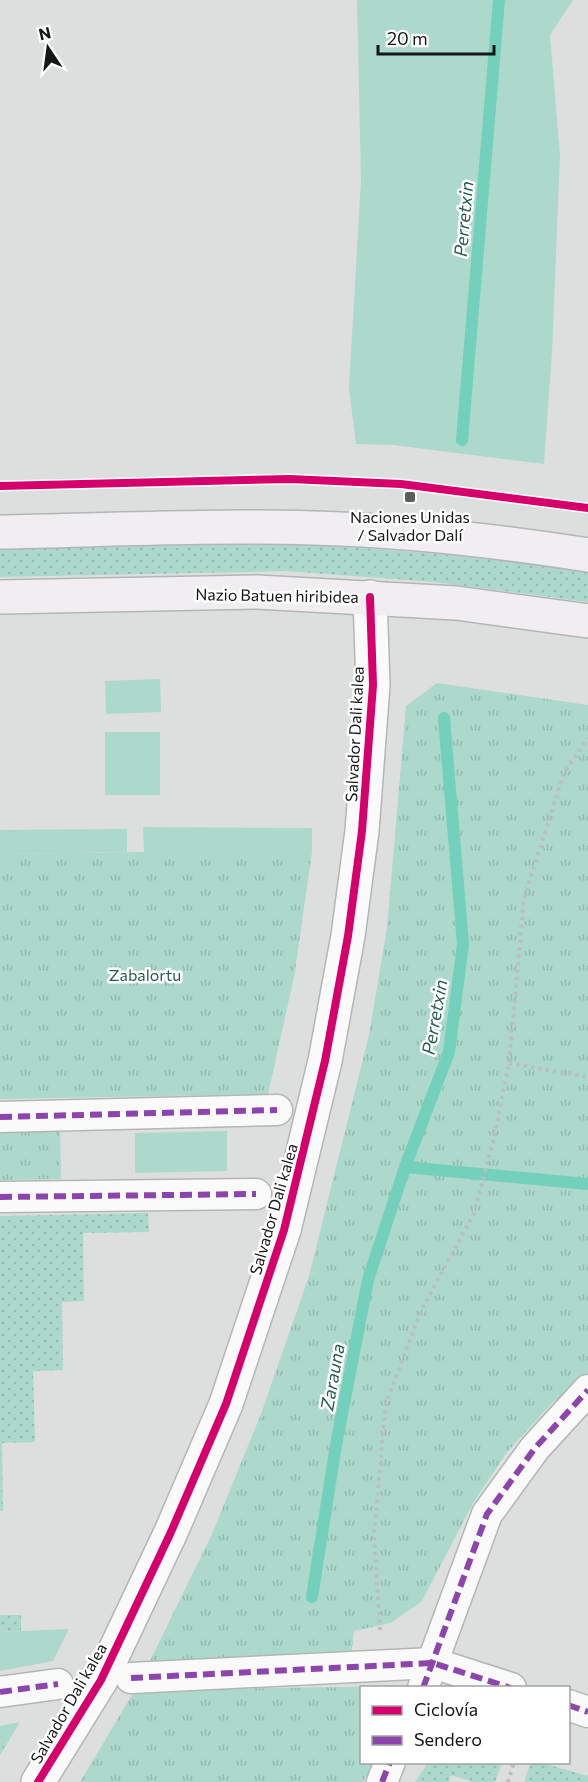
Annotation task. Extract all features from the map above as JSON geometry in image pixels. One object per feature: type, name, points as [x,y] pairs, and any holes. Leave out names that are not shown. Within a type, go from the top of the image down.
[{"type":"main road","points":[[0,532],[313,528],[488,540],[588,555]]},
{"type":"main road","name":"Nazio Batuen hiribidea","points":[[0,597],[257,592],[456,603],[588,621]]},
{"type":"street","name":"Salvador Dali kalea","points":[[38,1782],[101,1680],[171,1532],[226,1404],[284,1230],[325,1061],[348,936],[363,831],[373,685],[370,597]]},
{"type":"street","points":[[0,1117],[277,1110]]},
{"type":"street","points":[[0,1197],[256,1194]]},
{"type":"street","points":[[428,1675],[487,1514],[535,1448],[588,1390]]},
{"type":"street","points":[[131,1678],[382,1666],[498,1686]]},
{"type":"street","points":[[0,1692],[58,1684]]},
{"type":"street","points":[[570,1707],[588,1712]]},
{"type":"street","points":[[382,1782],[389,1764]]},
{"type":"path","points":[[382,1666],[374,1533],[387,1403],[420,1313],[474,1213],[493,1142],[509,1063],[524,898],[564,773],[588,738]]},
{"type":"path","points":[[509,1063],[588,1077]]},
{"type":"path","points":[[508,1782],[513,1764]]},
{"type":"green space","points":[[357,0],[573,0],[550,35],[560,155],[552,352],[544,464],[393,445],[356,444],[349,388],[361,180]]},
{"type":"green space","points":[[287,543],[476,557],[588,573],[588,602],[434,582],[286,571],[0,577],[0,549]]},
{"type":"green space","points":[[160,679],[161,712],[106,714],[105,681]]},
{"type":"green space","points":[[437,683],[588,705],[588,1373],[552,1403],[507,1452],[473,1503],[422,1601],[391,1623],[354,1631],[351,1657],[149,1663],[212,1534],[261,1414],[309,1276],[369,1035],[387,928],[406,706]]},
{"type":"green space","points":[[105,732],[160,732],[160,795],[105,795]]},
{"type":"green space","points":[[143,827],[312,828],[312,852],[144,852]]},
{"type":"green space","points":[[127,829],[127,852],[0,854],[0,830]]},
{"type":"green space","name":"Zabalortu","points":[[312,852],[294,977],[268,1094],[0,1099],[0,854]]},
{"type":"green space","points":[[60,1131],[61,1179],[0,1180],[0,1133]]},
{"type":"green space","points":[[227,1131],[227,1171],[135,1173],[135,1133]]},
{"type":"green space","points":[[148,1213],[149,1232],[83,1233],[84,1301],[62,1302],[63,1370],[33,1371],[35,1442],[2,1443],[3,1511],[0,1511],[0,1216]]},
{"type":"green space","points":[[0,1615],[21,1615],[21,1631],[0,1632]]},
{"type":"green space","points":[[69,1629],[53,1661],[0,1671],[0,1632]]},
{"type":"green space","points":[[360,1687],[360,1764],[372,1764],[363,1782],[80,1782],[135,1690]]},
{"type":"green space","points":[[20,1722],[0,1755],[0,1726]]},
{"type":"green space","points":[[427,1764],[502,1764],[495,1782],[473,1782],[451,1775],[449,1782],[415,1782]]},
{"type":"green space","points":[[530,1764],[546,1764],[588,1776],[588,1782],[524,1782]]},
{"type":"waterway","name":"Perretxin","points":[[462,440],[499,0]]},
{"type":"waterway","name":"Perretxin","points":[[444,718],[463,944],[449,1052],[405,1167],[588,1184]]},
{"type":"waterway","name":"Zarauna","points":[[312,1597],[336,1445],[368,1280],[405,1167]]},
{"type":"marked path","points":[[0,1117],[277,1110]]},
{"type":"marked path","points":[[0,1197],[256,1194]]},
{"type":"marked path","points":[[424,1686],[487,1514],[535,1448],[588,1390]]},
{"type":"marked path","points":[[131,1678],[433,1663],[505,1686]]},
{"type":"marked path","points":[[0,1692],[58,1684]]},
{"type":"marked path","points":[[570,1706],[588,1712]]},
{"type":"marked path","points":[[382,1782],[389,1764]]},
{"type":"cycle path","points":[[0,486],[290,479],[401,484],[588,508]]},
{"type":"cycle path","points":[[38,1782],[101,1680],[171,1532],[226,1404],[284,1230],[325,1061],[348,936],[362,831],[373,685],[370,597]]},
{"type":"place","name":"Naciones Unidas / Salvador Dalí","points":[[410,497]]}]
